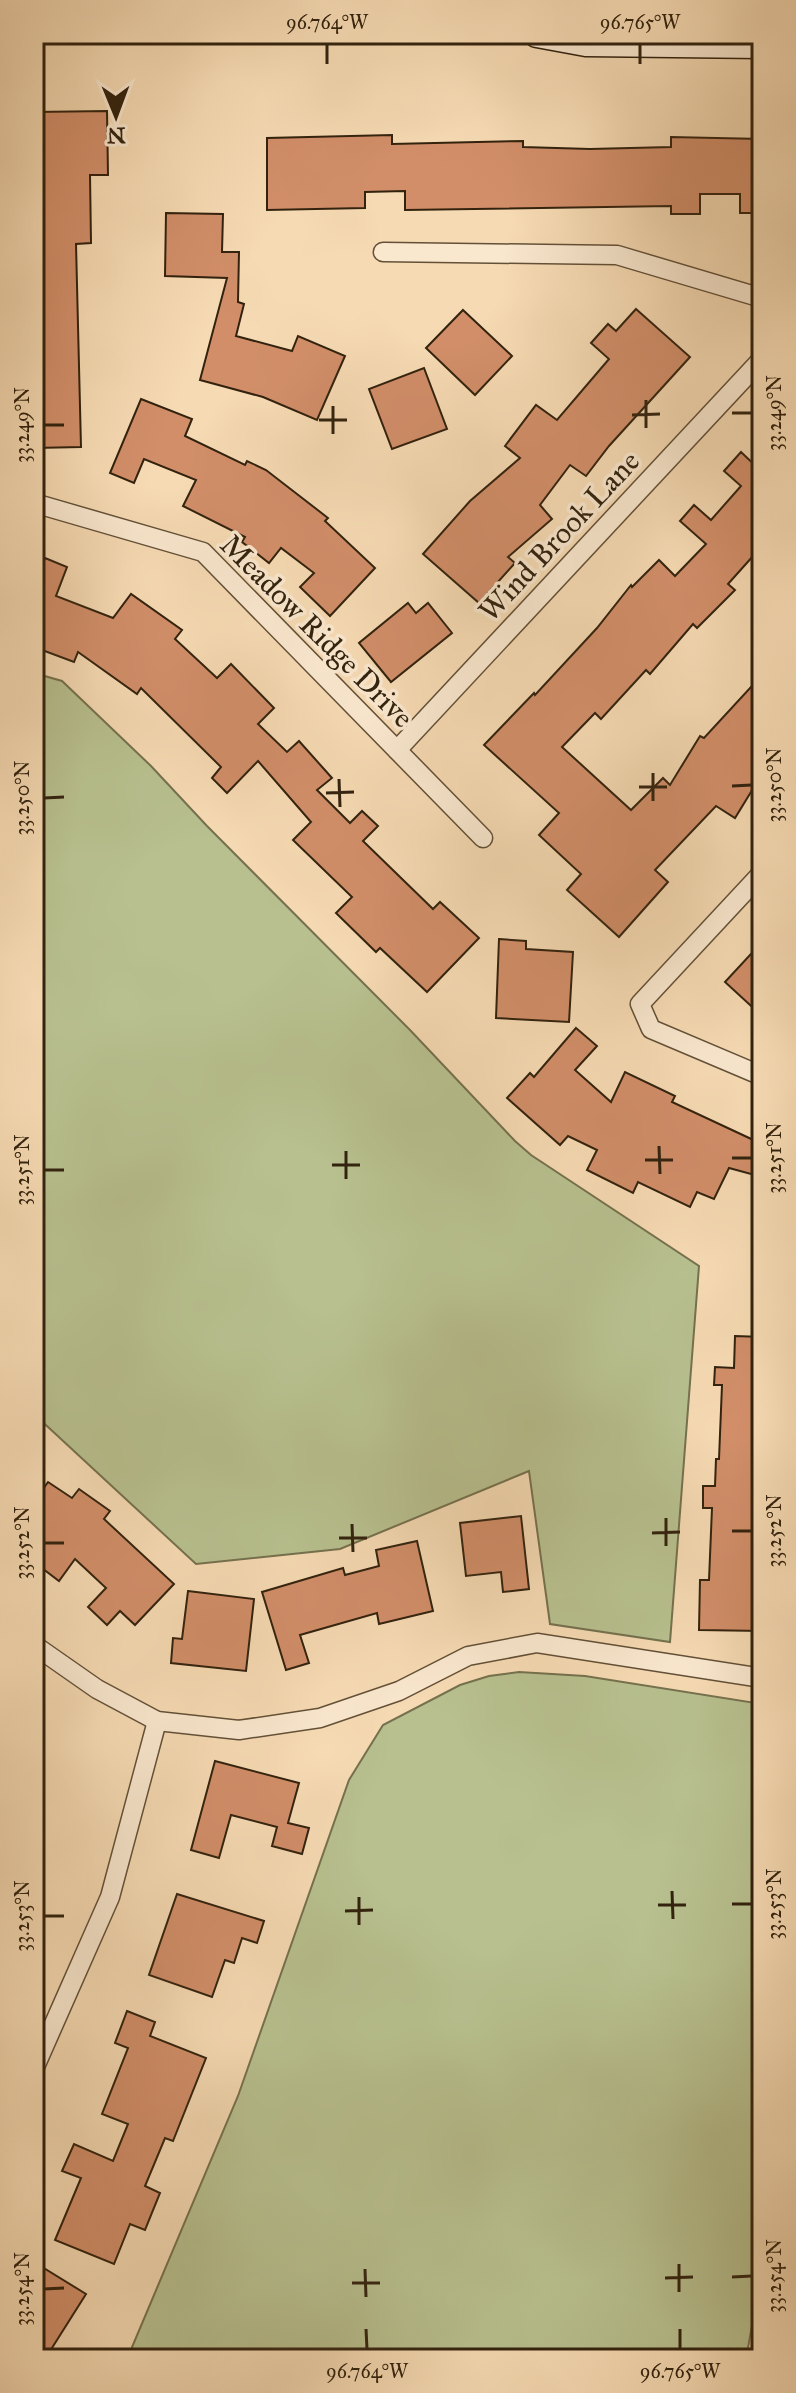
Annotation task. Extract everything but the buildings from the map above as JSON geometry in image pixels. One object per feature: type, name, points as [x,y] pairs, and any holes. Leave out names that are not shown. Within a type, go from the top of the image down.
[{"type":"main road","points":[[537,34],[586,43],[762,45]]},
{"type":"street","points":[[383,252],[617,255],[762,298]]},
{"type":"street","name":"Wind Brook Lane","points":[[397,750],[762,359]]},
{"type":"street","name":"Meadow Ridge Drive","points":[[34,503],[203,552],[483,838]]},
{"type":"street","points":[[762,873],[640,1004],[651,1029],[762,1076]]},
{"type":"street","points":[[34,1645],[97,1689],[157,1721],[239,1730],[320,1718],[399,1691],[468,1656],[537,1643],[762,1678]]},
{"type":"street","points":[[34,2069],[110,1897],[157,1721]]},
{"type":"green space","points":[[34,673],[62,681],[151,766],[515,1141],[531,1155],[699,1266],[670,1642],[550,1624],[529,1471],[340,1549],[196,1564],[34,1414]]},
{"type":"green space","points":[[519,1672],[585,1676],[762,1704],[762,2270],[746,2359],[127,2359],[238,2096],[349,1780],[383,1725],[460,1685],[489,1676]]}]
